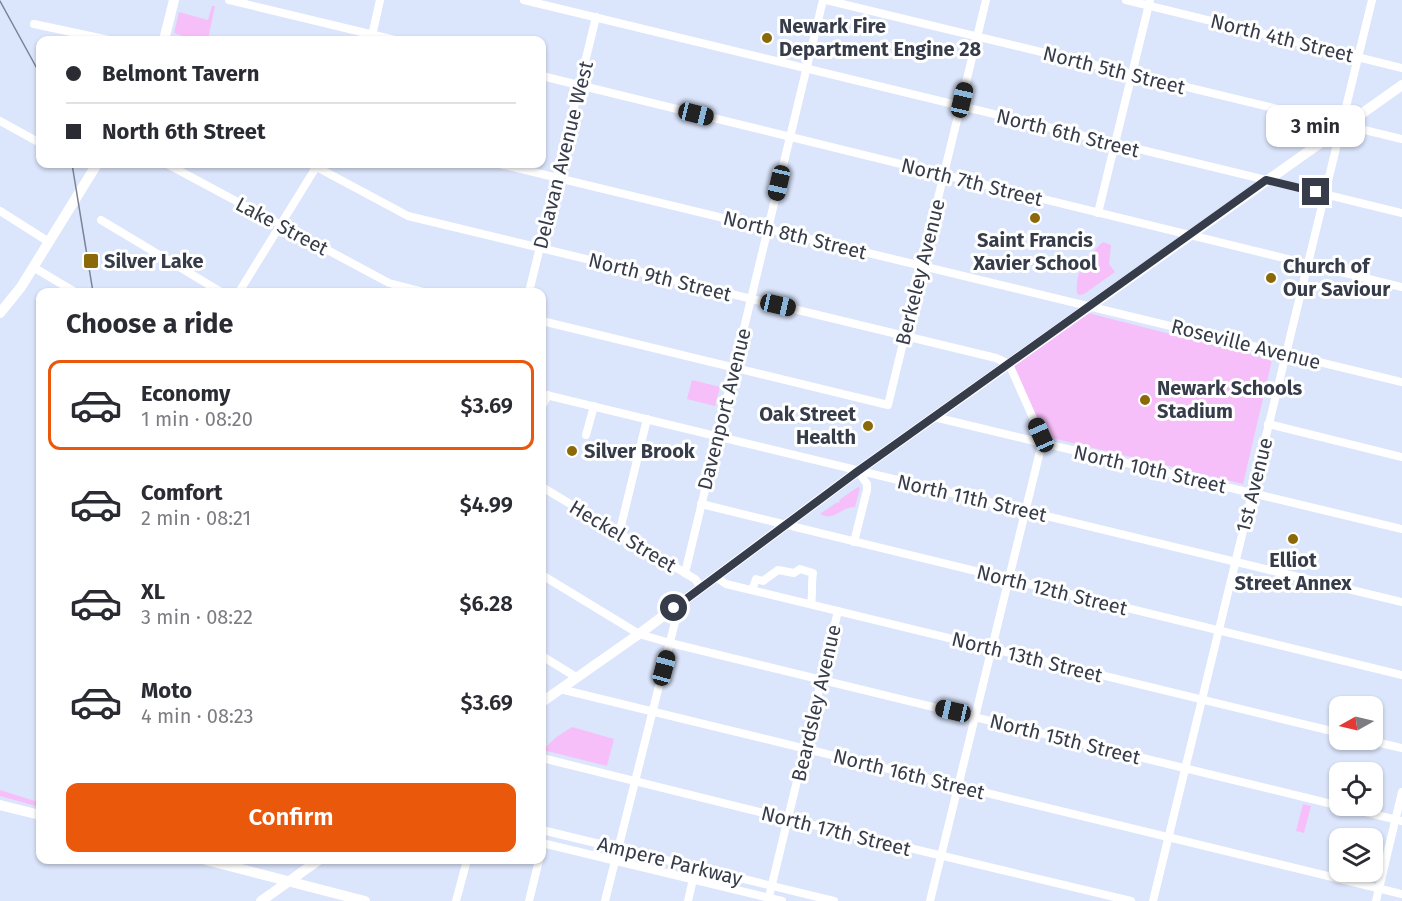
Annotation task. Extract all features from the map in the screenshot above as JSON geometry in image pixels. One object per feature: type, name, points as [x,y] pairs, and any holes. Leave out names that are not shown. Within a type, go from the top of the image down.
[{"type":"main road","points":[[165,36],[174,0]]},
{"type":"main road","points":[[546,699],[639,634],[858,471],[1402,85]]},
{"type":"main road","points":[[0,312],[21,287],[95,168]]},
{"type":"main road","points":[[0,805],[36,814]]},
{"type":"main road","points":[[222,864],[365,901]]},
{"type":"main road","points":[[261,901],[313,864]]},
{"type":"street","points":[[230,0],[364,36]]},
{"type":"street","points":[[371,36],[380,0]]},
{"type":"street","name":"North 6th Street","points":[[524,0],[1402,213]]},
{"type":"street","name":"North 5th Street","points":[[824,0],[1402,140]]},
{"type":"street","name":"Davenport Avenue","points":[[685,573],[824,0]]},
{"type":"street","name":"Berkeley Avenue","points":[[734,368],[888,405],[986,0]]},
{"type":"street","name":"North 4th Street","points":[[1126,0],[1149,3],[1402,68]]},
{"type":"street","name":"1st Avenue","points":[[1153,901],[1372,0]]},
{"type":"street","points":[[1098,213],[1149,3]]},
{"type":"street","name":"Delavan Avenue West","points":[[530,288],[596,17]]},
{"type":"street","points":[[34,24],[90,36]]},
{"type":"street","name":"North 7th Street","points":[[546,77],[1402,287]]},
{"type":"street","points":[[0,121],[36,141]]},
{"type":"street","name":"Lake Street","points":[[174,168],[398,286],[407,288]]},
{"type":"street","points":[[241,288],[313,168]]},
{"type":"street","name":"North 9th Street","points":[[322,168],[408,216],[1000,359],[1009,364]]},
{"type":"street","name":"North 8th Street","points":[[516,168],[1090,306]]},
{"type":"street","points":[[0,211],[49,242]]},
{"type":"street","points":[[101,220],[214,288]]},
{"type":"street","points":[[33,267],[68,288]]},
{"type":"street","name":"Roseville Avenue","points":[[1090,306],[1402,382]]},
{"type":"street","points":[[546,322],[734,368]]},
{"type":"street","points":[[930,901],[1042,443],[1009,364]]},
{"type":"street","name":"North 11th Street","points":[[546,395],[1402,602]]},
{"type":"street","points":[[586,435],[594,406]]},
{"type":"street","name":"North 10th Street","points":[[934,417],[1402,529]]},
{"type":"street","points":[[619,534],[647,419]]},
{"type":"street","points":[[1268,424],[1402,457]]},
{"type":"street","points":[[854,542],[867,490],[867,484],[858,471]]},
{"type":"street","name":"Heckel Street","points":[[546,489],[695,579],[701,587]]},
{"type":"street","name":"North 12th Street","points":[[701,504],[1402,675]]},
{"type":"street","points":[[752,590],[756,579],[763,581],[778,570],[794,573],[800,569],[813,573],[810,588],[811,604]]},
{"type":"street","name":"North 15th Street","points":[[546,577],[639,634],[670,643],[1399,820]]},
{"type":"street","name":"North 13th Street","points":[[716,577],[726,584],[1329,730]]},
{"type":"street","points":[[605,901],[676,618],[674,608]]},
{"type":"street","name":"Beardsley Avenue","points":[[769,899],[838,611]]},
{"type":"street","points":[[546,658],[576,677]]},
{"type":"street","name":"North 16th Street","points":[[560,689],[1402,894]]},
{"type":"street","points":[[1383,744],[1402,748]]},
{"type":"street","name":"North 17th Street","points":[[546,759],[1131,901]]},
{"type":"street","points":[[1376,901],[1399,820],[1402,793]]},
{"type":"street","name":"Ampere Parkway","points":[[546,831],[834,901]]},
{"type":"street","name":"Ampere Parkway","points":[[546,847],[782,901]]},
{"type":"street","points":[[456,901],[466,864]]},
{"type":"street","points":[[529,901],[539,864]]},
{"type":"street","points":[[688,901],[693,879]]},
{"type":"shaded area","points":[[212,6],[215,6],[209,36],[183,36],[174,33],[179,12],[208,20]]},
{"type":"shaded area","points":[[1103,242],[1111,245],[1109,264],[1115,272],[1084,294],[1079,295],[1077,285],[1080,270],[1087,258]]},
{"type":"shaded area","name":"Newark Schools Stadium","points":[[1088,313],[1272,360],[1243,484],[1044,436],[1013,364]]},
{"type":"shaded area","points":[[692,380],[720,387],[715,406],[687,399]]},
{"type":"shaded area","points":[[858,487],[860,488],[855,507],[830,516],[820,514],[840,502],[839,500]]},
{"type":"shaded area","points":[[572,727],[614,739],[607,766],[546,751],[546,747]]},
{"type":"shaded area","points":[[0,790],[36,801],[36,806],[0,796]]},
{"type":"shaded area","points":[[1303,804],[1311,806],[1304,833],[1296,831]]},
{"type":"tram line","points":[[0,1],[36,67]]},
{"type":"tram line","points":[[73,168],[92,288]]},
{"type":"place","name":"Newark Fire Department Engine 28","points":[[767,38]]},
{"type":"place","name":"Saint Francis Xavier School","points":[[1035,218]]},
{"type":"place","name":"Silver Lake","points":[[91,261]]},
{"type":"place","name":"Church of Our Saviour","points":[[1271,278]]},
{"type":"place","name":"Newark Schools Stadium","points":[[1145,400]]},
{"type":"place","name":"Oak Street Health","points":[[868,426]]},
{"type":"place","name":"Silver Brook","points":[[572,451]]},
{"type":"place","name":"Elliot Street Annex","points":[[1293,539]]},
{"type":"route","points":[[674,608],[858,471],[1266,180],[1316,192]]}]
